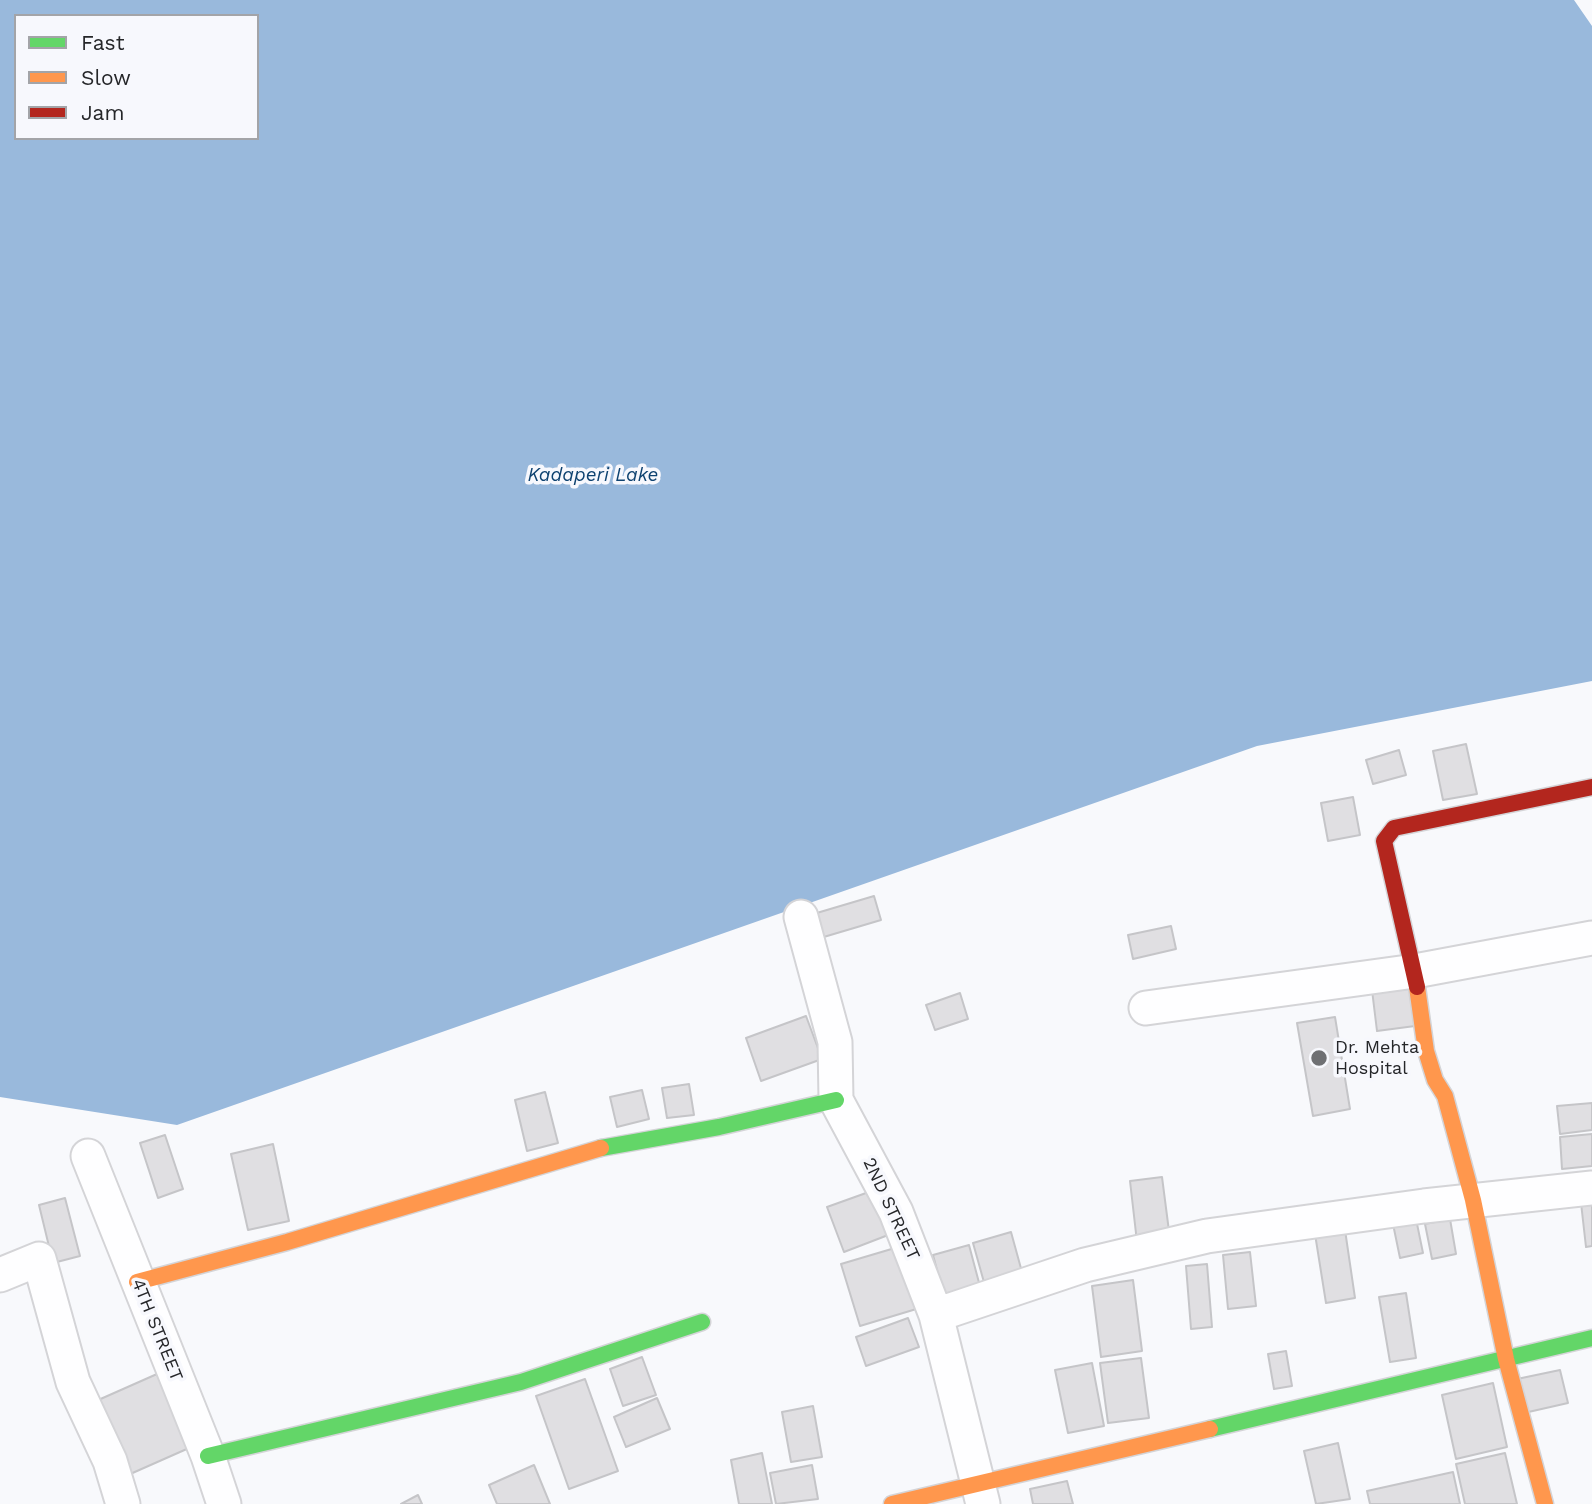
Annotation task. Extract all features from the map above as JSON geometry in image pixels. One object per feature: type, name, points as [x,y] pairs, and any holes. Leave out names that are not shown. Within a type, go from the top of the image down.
[{"type":"street","points":[[1545,1504],[1506,1359],[1473,1200],[1445,1096],[1435,1080],[1426,1051],[1415,971],[1384,841],[1394,828],[1592,787]]},
{"type":"street","name":"2ND STREET","points":[[801,917],[835,1042],[836,1100],[896,1212],[936,1315],[980,1494]]},
{"type":"street","points":[[1146,1008],[1415,971],[1592,938]]},
{"type":"street","points":[[137,1282],[287,1242],[601,1148],[836,1100]]},
{"type":"street","name":"4TH STREET","points":[[88,1156],[208,1456],[224,1504]]},
{"type":"street","points":[[936,1315],[1085,1265],[1207,1236],[1473,1200],[1592,1188]]},
{"type":"street","points":[[0,1275],[40,1259],[74,1382],[110,1461],[123,1504]]},
{"type":"street","points":[[208,1456],[521,1382],[702,1322]]},
{"type":"street","points":[[892,1504],[980,1494],[1592,1338]]},
{"type":"water","name":"Kadaperi Lake","points":[[0,0],[1574,0],[1592,26],[1592,681],[1257,746],[177,1125],[0,1097]]},
{"type":"building","points":[[1466,744],[1477,794],[1443,800],[1433,751]]},
{"type":"building","points":[[1399,750],[1406,775],[1373,784],[1366,760]]},
{"type":"building","points":[[1353,797],[1360,835],[1328,841],[1321,803]]},
{"type":"building","points":[[874,896],[881,920],[817,939],[810,915]]},
{"type":"building","points":[[1171,926],[1176,949],[1133,959],[1128,935]]},
{"type":"building","points":[[1410,985],[1415,1026],[1377,1031],[1372,990]]},
{"type":"building","points":[[960,993],[968,1019],[935,1030],[926,1005]]},
{"type":"building","points":[[806,1016],[822,1059],[761,1081],[746,1038]]},
{"type":"building","points":[[1335,1017],[1350,1109],[1313,1116],[1297,1023]]},
{"type":"building","points":[[689,1084],[694,1115],[667,1118],[662,1088]]},
{"type":"building","points":[[642,1090],[649,1119],[617,1127],[610,1097]]},
{"type":"building","points":[[545,1092],[558,1143],[527,1151],[515,1100]]},
{"type":"building","points":[[1592,1103],[1592,1130],[1560,1134],[1557,1106]]},
{"type":"building","points":[[1592,1134],[1592,1166],[1562,1169],[1560,1137]]},
{"type":"building","points":[[165,1135],[183,1189],[158,1198],[140,1143]]},
{"type":"building","points":[[273,1144],[289,1221],[248,1230],[231,1154]]},
{"type":"building","points":[[1162,1177],[1170,1239],[1137,1242],[1130,1181]]},
{"type":"building","points":[[880,1188],[896,1232],[844,1252],[827,1207]]},
{"type":"building","points":[[1592,1192],[1592,1246],[1586,1247],[1580,1194]]},
{"type":"building","points":[[65,1198],[80,1256],[53,1263],[39,1205]]},
{"type":"building","points":[[1416,1219],[1423,1253],[1400,1258],[1393,1224]]},
{"type":"building","points":[[1450,1219],[1456,1254],[1432,1259],[1425,1224]]},
{"type":"building","points":[[1345,1230],[1355,1298],[1326,1303],[1315,1234]]},
{"type":"building","points":[[1011,1232],[1025,1283],[987,1293],[973,1243]]},
{"type":"building","points":[[905,1245],[923,1307],[860,1326],[841,1264]]},
{"type":"building","points":[[969,1245],[982,1294],[946,1304],[933,1255]]},
{"type":"building","points":[[1250,1252],[1256,1306],[1228,1309],[1223,1255]]},
{"type":"building","points":[[1207,1264],[1212,1327],[1191,1329],[1186,1266]]},
{"type":"building","points":[[1133,1280],[1142,1351],[1101,1357],[1092,1286]]},
{"type":"building","points":[[1406,1293],[1416,1358],[1390,1362],[1379,1297]]},
{"type":"building","points":[[908,1318],[919,1347],[866,1366],[856,1337]]},
{"type":"building","points":[[1286,1351],[1292,1386],[1274,1389],[1268,1354]]},
{"type":"building","points":[[642,1357],[656,1395],[623,1406],[610,1369]]},
{"type":"building","points":[[1141,1358],[1149,1418],[1108,1423],[1100,1363]]},
{"type":"building","points":[[1092,1363],[1104,1426],[1068,1433],[1055,1370]]},
{"type":"building","points":[[1560,1370],[1568,1403],[1524,1413],[1517,1379]]},
{"type":"building","points":[[157,1374],[189,1448],[128,1475],[96,1401]]},
{"type":"building","points":[[585,1379],[618,1471],[569,1489],[536,1396]]},
{"type":"building","points":[[1493,1383],[1507,1447],[1456,1459],[1442,1395]]},
{"type":"building","points":[[657,1398],[670,1429],[626,1447],[614,1417]]},
{"type":"building","points":[[813,1406],[822,1457],[791,1462],[782,1412]]},
{"type":"building","points":[[1338,1443],[1350,1499],[1316,1504],[1304,1451]]},
{"type":"building","points":[[762,1453],[772,1504],[739,1504],[731,1460]]},
{"type":"building","points":[[1505,1453],[1517,1504],[1465,1504],[1456,1464]]},
{"type":"building","points":[[534,1465],[550,1504],[497,1504],[489,1485]]},
{"type":"building","points":[[812,1465],[818,1499],[776,1504],[770,1473]]},
{"type":"building","points":[[1453,1472],[1460,1504],[1370,1504],[1367,1491]]},
{"type":"building","points":[[1067,1481],[1073,1504],[1033,1504],[1030,1489]]},
{"type":"building","points":[[418,1495],[422,1504],[401,1504]]},
{"type":"traffic: fast","points":[[601,1148],[719,1127],[836,1100]]},
{"type":"traffic: fast","points":[[208,1456],[521,1382],[702,1322]]},
{"type":"traffic: fast","points":[[1210,1429],[1592,1338]]},
{"type":"traffic: slow","points":[[1417,987],[1426,1051],[1435,1080],[1445,1096],[1473,1200],[1506,1359],[1545,1504]]},
{"type":"traffic: slow","points":[[137,1282],[287,1242],[601,1148]]},
{"type":"traffic: slow","points":[[892,1504],[1210,1429]]},
{"type":"traffic: jam","points":[[1417,987],[1384,841],[1394,828],[1592,787]]},
{"type":"place","name":"Dr. Mehta Hospital","points":[[1319,1058]]}]
